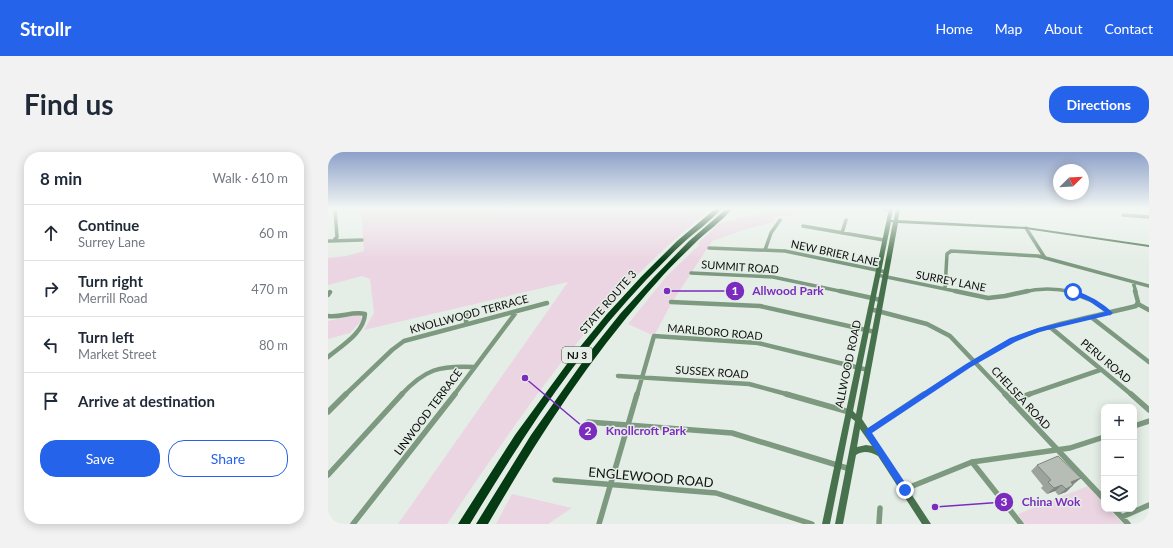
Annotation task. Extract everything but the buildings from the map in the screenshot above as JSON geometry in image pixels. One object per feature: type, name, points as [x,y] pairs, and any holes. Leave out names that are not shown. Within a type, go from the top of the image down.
[{"type":"highway","name":"STATE ROUTE 3","points":[[464,524],[527,425],[562,375],[598,330],[652,269],[697,226]]},
{"type":"highway","name":"STATE ROUTE 3","points":[[482,524],[541,428],[582,368],[609,332],[666,267],[709,226]]},
{"type":"main road","name":"ALLWOOD ROAD","points":[[826,524],[887,226]]},
{"type":"main road","name":"ALLWOOD ROAD","points":[[839,524],[895,226]]},
{"type":"main road","points":[[996,226],[1026,228],[1149,246]]},
{"type":"main road","points":[[849,412],[858,418],[927,524]]},
{"type":"main road","points":[[852,454],[860,448],[866,447],[882,454]]},
{"type":"street","points":[[335,239],[337,237],[336,226]]},
{"type":"street","points":[[765,250],[776,226]]},
{"type":"street","points":[[805,226],[884,240]]},
{"type":"street","points":[[842,233],[844,226]]},
{"type":"street","points":[[1026,228],[1045,258]]},
{"type":"street","points":[[328,241],[335,239],[362,240]]},
{"type":"street","name":"NEW BRIER LANE","points":[[709,248],[785,251],[878,273]]},
{"type":"street","points":[[945,289],[948,252],[1024,254],[1045,258],[1149,286]]},
{"type":"street","name":"SUMMIT ROAD","points":[[691,273],[773,277],[881,300]]},
{"type":"street","name":"SURREY LANE","points":[[878,273],[945,289],[993,298],[1053,288],[1085,297],[1110,313]]},
{"type":"street","points":[[1133,282],[1138,304],[1149,310]]},
{"type":"street","points":[[671,302],[765,307],[875,332]]},
{"type":"street","name":"KNOLLWOOD TERRACE","points":[[328,412],[400,343],[415,337],[546,303]]},
{"type":"street","points":[[867,432],[974,362],[1013,340],[1050,327],[1091,318],[1133,307],[1138,304]]},
{"type":"street","name":"CHELSEA ROAD","points":[[870,309],[927,324],[950,336],[1101,496]]},
{"type":"street","name":"LINWOOD TERRACE","points":[[353,524],[442,412],[517,311]]},
{"type":"street","points":[[328,316],[338,317],[360,313],[365,314],[366,317],[358,330],[328,357]]},
{"type":"street","points":[[466,313],[466,324]]},
{"type":"street","points":[[1091,318],[1149,362]]},
{"type":"street","name":"PERU ROAD","points":[[1050,327],[1149,410]]},
{"type":"street","name":"MARLBORO ROAD","points":[[642,377],[654,336],[758,343],[868,370]]},
{"type":"street","points":[[328,476],[415,380],[444,367],[457,365],[475,367]]},
{"type":"street","points":[[1011,401],[1100,370]]},
{"type":"street","name":"SUSSEX ROAD","points":[[618,376],[750,384],[849,412]]},
{"type":"street","points":[[599,524],[642,377]]},
{"type":"street","points":[[1137,425],[1149,420]]},
{"type":"street","points":[[588,422],[732,433],[850,469]]},
{"type":"street","points":[[905,490],[972,462],[1070,448],[1101,438]]},
{"type":"street","points":[[972,462],[1021,524]]},
{"type":"street","name":"ENGLEWOOD ROAD","points":[[556,480],[716,493],[812,524]]},
{"type":"street","points":[[1122,517],[1149,505]]},
{"type":"street","points":[[879,524],[880,508]]},
{"type":"street","points":[[1117,512],[1128,524]]},
{"type":"shaded area","points":[[362,226],[691,226],[634,279],[599,317],[567,356],[506,438],[447,524],[398,524],[568,282],[364,330],[374,313],[370,279],[362,276],[328,285],[328,258],[346,256],[364,251]]},
{"type":"shaded area","points":[[716,226],[757,226],[712,241],[671,304],[654,336],[628,324],[666,277],[700,244],[697,244]]},
{"type":"shaded area","points":[[360,314],[362,320],[350,333],[328,339],[328,321]]},
{"type":"shaded area","points":[[1088,486],[1101,501],[1101,512],[1112,512],[1123,524],[1025,524],[1018,514]]},
{"type":"shaded area","points":[[512,494],[572,508],[548,524],[496,524]]},
{"type":"place","name":"Allwood Park","points":[[667,291]]},
{"type":"place","name":"Knollcroft Park","points":[[525,378]]},
{"type":"place","name":"China Wok","points":[[935,507]]},
{"type":"route","points":[[905,490],[867,432],[998,347],[1038,330],[1110,313],[1091,300],[1073,292]]}]
